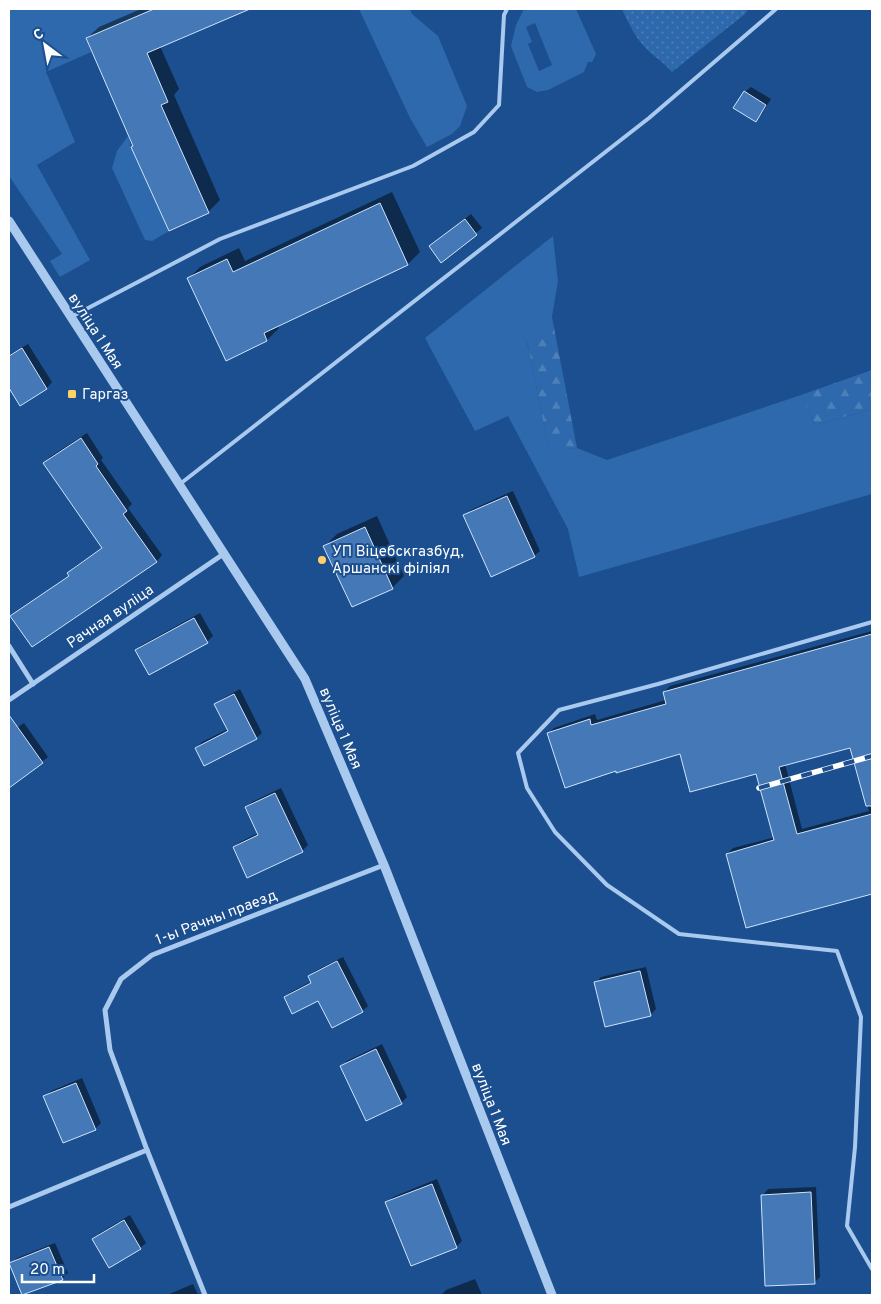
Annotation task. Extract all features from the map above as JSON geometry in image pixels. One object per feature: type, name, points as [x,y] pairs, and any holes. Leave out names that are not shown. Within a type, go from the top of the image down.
[{"type":"street","name":"вуліца 1 Мая","points":[[9,221],[305,679],[384,865],[552,1295]]},
{"type":"street","name":"Рачная вуліца","points":[[9,700],[225,553]]},
{"type":"street","points":[[9,646],[33,684]]},
{"type":"street","name":"1-ы Рачны праезд","points":[[205,1295],[147,1150],[110,1050],[105,1010],[121,978],[152,955],[384,865]]},
{"type":"street","points":[[9,1207],[147,1150]]},
{"type":"lane","points":[[71,317],[220,239],[413,166],[474,132],[499,105],[504,15],[507,9]]},
{"type":"lane","points":[[180,484],[649,118],[776,9]]},
{"type":"lane","points":[[872,622],[658,684],[559,710],[518,753],[526,788],[555,832],[608,884],[680,934],[838,951],[861,1017],[855,1147],[847,1226],[872,1269]]},
{"type":"green space","points":[[9,9],[149,9],[159,32],[131,19],[86,38],[91,52],[46,72],[75,142],[37,165],[90,260],[60,277],[50,261],[62,254],[9,176]]},
{"type":"green space","points":[[359,9],[410,9],[412,14],[438,36],[467,106],[460,126],[452,134],[427,147],[410,118]]},
{"type":"green space","points":[[524,9],[576,9],[596,54],[592,62],[588,62],[584,72],[548,90],[537,92],[527,87],[511,46],[516,25]],"holes":[[[535,23],[552,65],[539,71],[528,44],[532,42],[526,27]]]},
{"type":"green space","points":[[622,9],[748,9],[745,14],[672,72],[642,44]]},
{"type":"green space","points":[[128,136],[131,147],[169,231],[152,241],[145,240],[112,168],[117,151]]},
{"type":"green space","points":[[553,236],[558,281],[552,317],[527,342],[549,449],[577,448],[607,460],[801,395],[815,425],[872,409],[872,494],[579,577],[568,529],[508,416],[475,431],[425,338]]},
{"type":"green space","points":[[552,317],[577,448],[549,450],[527,341]]},
{"type":"green space","points":[[872,370],[872,409],[815,425],[801,395]]},
{"type":"building","points":[[154,9],[250,9],[147,53],[168,102],[161,105],[209,213],[169,231],[131,147],[133,146],[86,38]]},
{"type":"building","points":[[744,91],[766,105],[756,122],[733,108]]},
{"type":"building","points":[[380,203],[408,265],[264,333],[267,341],[226,361],[187,278],[227,259],[233,272]]},
{"type":"building","points":[[465,219],[477,235],[441,263],[429,246]]},
{"type":"building","points":[[22,348],[47,389],[20,406],[9,388],[9,356]]},
{"type":"building","points":[[81,438],[98,464],[96,466],[127,511],[123,514],[157,562],[32,647],[10,616],[69,576],[67,573],[102,548],[43,463]]},
{"type":"building","points":[[507,496],[535,557],[491,577],[463,515]]},
{"type":"building","points":[[365,527],[393,589],[352,607],[323,546]]},
{"type":"building","points":[[194,618],[208,643],[149,675],[135,650]]},
{"type":"building","points":[[872,634],[872,806],[866,806],[850,748],[779,767],[797,834],[872,814],[872,894],[746,928],[726,854],[774,840],[756,774],[690,792],[680,754],[616,773],[616,771],[565,788],[547,733],[590,719],[591,725],[666,704],[663,692]]},
{"type":"building","points":[[234,694],[257,739],[204,766],[195,748],[228,731],[214,704]]},
{"type":"building","points":[[9,715],[43,763],[9,788]]},
{"type":"building","points":[[275,793],[303,852],[247,878],[233,847],[258,835],[245,807]]},
{"type":"building","points":[[337,961],[363,1012],[332,1028],[318,1001],[292,1014],[284,997],[311,983],[308,976]]},
{"type":"building","points":[[640,971],[651,1016],[605,1027],[594,982]]},
{"type":"building","points":[[376,1049],[402,1104],[366,1121],[340,1066]]},
{"type":"building","points":[[76,1083],[96,1130],[63,1143],[43,1096]]},
{"type":"building","points":[[432,1184],[457,1248],[411,1266],[385,1202]]},
{"type":"building","points":[[811,1192],[815,1284],[765,1286],[761,1195]]},
{"type":"building","points":[[124,1220],[141,1249],[109,1268],[92,1239]]},
{"type":"building","points":[[49,1247],[63,1280],[22,1295],[9,1263]]},
{"type":"railway","points":[[759,788],[872,756]]},
{"type":"place","name":"Гаргаз","points":[[72,394]]},
{"type":"place","name":"УП Віцебскгазбуд, Аршанскі філіял","points":[[322,560]]}]
